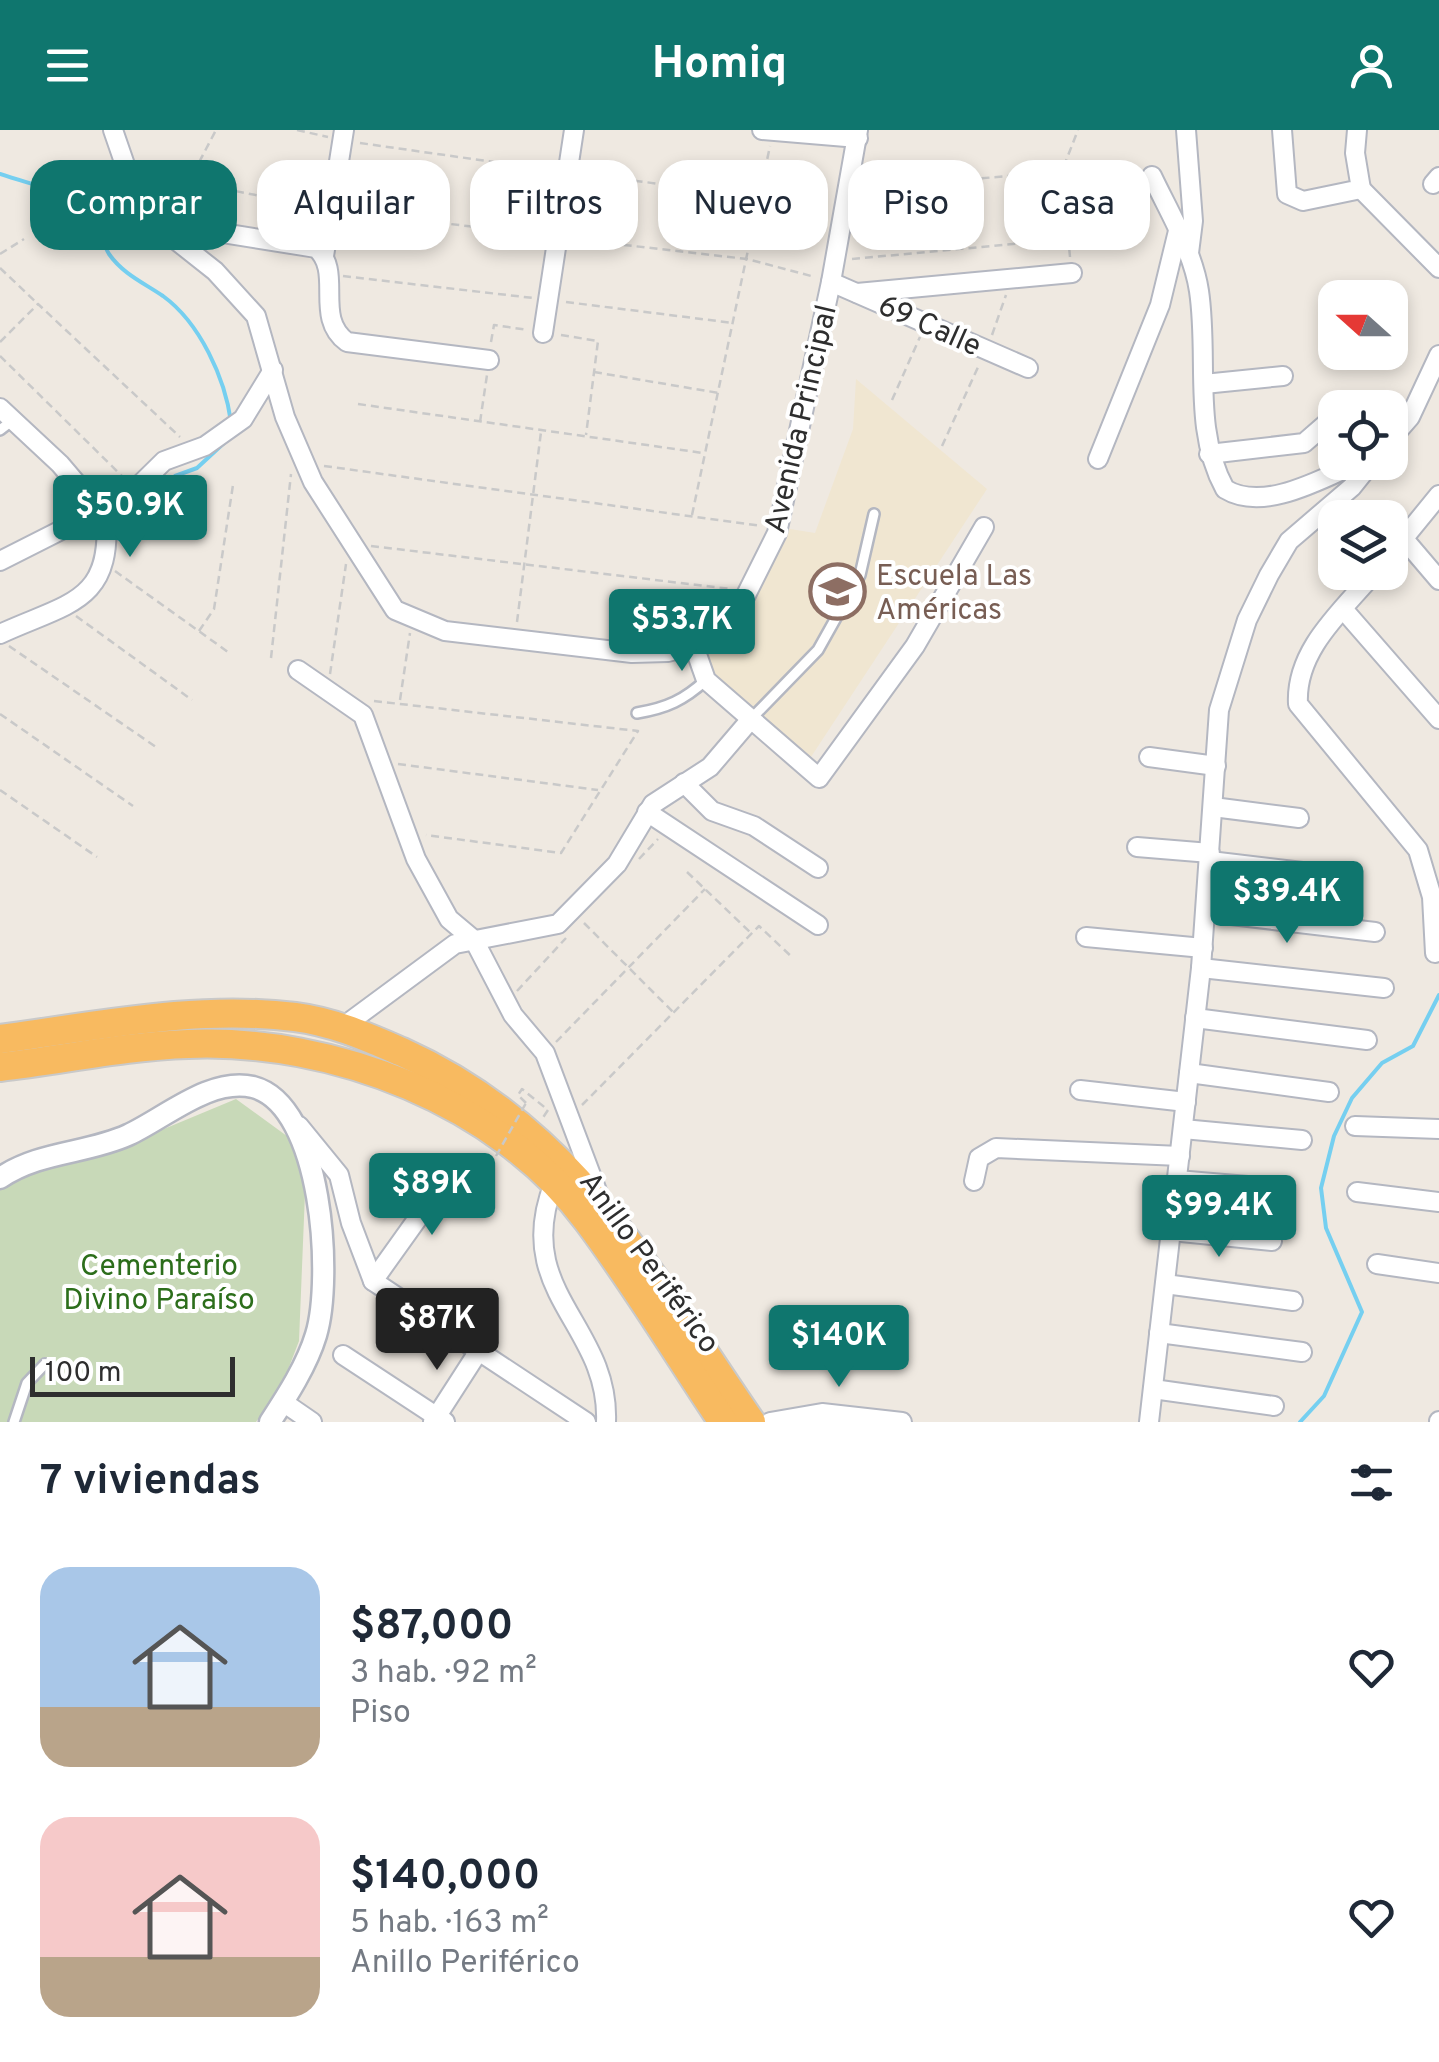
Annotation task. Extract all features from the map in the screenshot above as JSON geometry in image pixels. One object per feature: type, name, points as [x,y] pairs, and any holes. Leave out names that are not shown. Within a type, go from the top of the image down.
[{"type":"highway","name":"Anillo Periférico","points":[[0,1039],[181,1014],[296,1017],[344,1026],[447,1072],[505,1110],[602,1204],[750,1422]]},
{"type":"highway","name":"Anillo Periférico","points":[[0,1067],[186,1044],[286,1048],[349,1064],[459,1110],[490,1129],[554,1184],[587,1219],[723,1422]]},
{"type":"street","points":[[113,130],[123,160]]},
{"type":"street","points":[[570,160],[574,130]]},
{"type":"street","points":[[1186,130],[1193,221],[1188,253]]},
{"type":"street","points":[[1282,130],[1290,198],[1303,201],[1361,189]]},
{"type":"street","points":[[1357,130],[1361,189],[1439,268]]},
{"type":"street","points":[[767,131],[858,134]]},
{"type":"street","name":"Avenida Principal","points":[[853,160],[858,134]]},
{"type":"street","points":[[339,160],[343,135]]},
{"type":"street","points":[[1152,176],[1188,253],[1199,288],[1209,454],[1225,489],[1243,498],[1299,488],[1318,480]]},
{"type":"street","name":"Avenida Principal","points":[[694,646],[724,628],[748,591],[778,529],[848,191]]},
{"type":"street","points":[[1098,459],[1160,305],[1178,230]]},
{"type":"street","points":[[237,235],[316,248],[326,265]]},
{"type":"street","points":[[191,250],[251,310],[299,461],[349,544],[396,610],[444,631],[515,642],[632,654],[694,646],[706,680],[819,778],[915,646],[984,527]]},
{"type":"street","points":[[328,250],[328,320],[346,342],[488,360]]},
{"type":"street","points":[[543,333],[556,250]]},
{"type":"street","points":[[857,293],[1072,274]]},
{"type":"street","name":"69 Calle","points":[[831,282],[1028,368]]},
{"type":"street","points":[[1408,420],[1439,355]]},
{"type":"street","points":[[0,562],[102,515],[136,490],[164,461],[223,436],[243,419],[273,370]]},
{"type":"street","points":[[1204,384],[1283,376]]},
{"type":"street","points":[[0,637],[94,586],[106,564],[102,515],[60,464],[4,419]]},
{"type":"street","points":[[1209,454],[1304,443],[1318,431]]},
{"type":"street","points":[[1149,1422],[1203,948],[1219,710],[1247,620],[1269,574],[1289,541],[1358,480]]},
{"type":"street","points":[[1408,535],[1439,495]]},
{"type":"street","points":[[1408,545],[1439,580]]},
{"type":"street","points":[[1360,590],[1309,652],[1296,679],[1298,704],[1418,850],[1432,897],[1435,953]]},
{"type":"street","points":[[1344,609],[1439,719]]},
{"type":"street","points":[[298,670],[363,715],[404,832],[449,920],[474,940],[513,1016],[545,1053],[602,1204]]},
{"type":"street","points":[[344,1026],[438,953],[474,940],[544,929],[573,912],[617,864],[647,812],[710,768],[751,719]]},
{"type":"street","points":[[1149,757],[1216,766]]},
{"type":"street","points":[[684,784],[712,810],[754,826],[818,868]]},
{"type":"street","points":[[1214,808],[1299,818]]},
{"type":"street","points":[[647,812],[818,924]]},
{"type":"street","points":[[1137,847],[1344,877]]},
{"type":"street","points":[[1206,912],[1375,932]]},
{"type":"street","points":[[1086,937],[1203,948]]},
{"type":"street","points":[[1201,968],[1384,988]]},
{"type":"street","points":[[1195,1018],[1367,1040]]},
{"type":"street","points":[[1189,1073],[1329,1092]]},
{"type":"street","points":[[0,1178],[21,1164],[124,1137],[216,1088],[252,1086],[268,1093],[339,1175],[350,1223],[372,1280],[586,1422]]},
{"type":"street","points":[[1080,1090],[1186,1102]]},
{"type":"street","points":[[270,1422],[315,1337],[324,1282],[315,1184],[299,1126]]},
{"type":"street","points":[[1355,1126],[1439,1129]]},
{"type":"street","points":[[1183,1128],[1302,1140]]},
{"type":"street","points":[[974,1181],[979,1158],[996,1148],[1180,1156]]},
{"type":"street","points":[[372,1280],[453,1168]]},
{"type":"street","points":[[1177,1180],[1283,1189]]},
{"type":"street","points":[[554,1184],[540,1235],[544,1263],[594,1361],[606,1422]]},
{"type":"street","points":[[1357,1192],[1439,1202]]},
{"type":"street","points":[[1171,1231],[1272,1241]]},
{"type":"street","points":[[1377,1264],[1439,1274]]},
{"type":"street","points":[[1165,1284],[1293,1301]]},
{"type":"street","points":[[1160,1333],[1302,1352]]},
{"type":"street","points":[[344,1355],[438,1420],[480,1350]]},
{"type":"street","points":[[1153,1389],[1274,1406]]},
{"type":"street","points":[[283,1402],[312,1422]]},
{"type":"street","points":[[770,1422],[822,1413],[902,1422]]},
{"type":"lane","points":[[751,719],[818,650],[860,575],[874,514]]},
{"type":"lane","points":[[638,713],[676,703],[706,680]]},
{"type":"lane","points":[[14,1422],[27,1383],[44,1364]]},
{"type":"path","points":[[198,160],[216,130]]},
{"type":"path","points":[[297,130],[495,160]]},
{"type":"path","points":[[1067,160],[1078,130]]},
{"type":"path","points":[[764,160],[767,131]]},
{"type":"path","points":[[0,254],[24,238]]},
{"type":"path","points":[[835,260],[1004,244]]},
{"type":"path","points":[[638,247],[747,260],[831,282]]},
{"type":"path","points":[[692,515],[749,250]]},
{"type":"path","points":[[1068,250],[1072,274]]},
{"type":"path","points":[[326,265],[548,300],[733,323]]},
{"type":"path","points":[[0,268],[194,450]]},
{"type":"path","points":[[0,342],[38,304]]},
{"type":"path","points":[[892,400],[927,324]]},
{"type":"path","points":[[480,422],[494,325],[598,341],[586,436]]},
{"type":"path","points":[[0,356],[136,490]]},
{"type":"path","points":[[593,372],[718,392]]},
{"type":"path","points":[[358,404],[706,453]]},
{"type":"path","points":[[515,642],[541,430]]},
{"type":"path","points":[[271,658],[299,461],[778,529]]},
{"type":"path","points":[[199,631],[214,609],[234,485]]},
{"type":"path","points":[[404,832],[561,854],[638,731],[333,695],[349,544],[748,591]]},
{"type":"path","points":[[106,564],[228,652]]},
{"type":"path","points":[[61,606],[192,700]]},
{"type":"path","points":[[400,702],[413,617]]},
{"type":"path","points":[[0,637],[156,747]]},
{"type":"path","points":[[0,714],[133,806]]},
{"type":"path","points":[[382,762],[601,790]]},
{"type":"path","points":[[0,790],[97,856]]},
{"type":"path","points":[[687,872],[753,934]]},
{"type":"path","points":[[545,1053],[705,889]]},
{"type":"path","points":[[573,912],[675,1014]]},
{"type":"path","points":[[571,1117],[760,926],[794,958]]},
{"type":"path","points":[[496,1156],[526,1103],[518,1095],[522,1089],[548,1110]]},
{"type":"shaded area","name":"Escuela Las Américas","points":[[856,379],[987,489],[809,760],[710,678],[700,652],[714,647],[784,528],[815,533],[853,429]]},
{"type":"green space","name":"Cementerio Divino Paraíso","points":[[236,1099],[291,1139],[306,1169],[299,1341],[284,1380],[256,1422],[0,1422],[0,1188],[27,1171],[123,1146]]},
{"type":"waterway","points":[[0,174],[66,196],[90,211],[115,261],[176,307],[199,336],[217,370],[231,422]]},
{"type":"waterway","points":[[119,539],[175,476],[197,468],[224,443]]},
{"type":"waterway","points":[[1300,1422],[1324,1396],[1362,1312],[1326,1228],[1321,1188],[1334,1136],[1352,1098],[1382,1063],[1413,1046],[1439,995]]},
{"type":"place","name":"Escuela Las Américas","points":[[837,592]]}]
